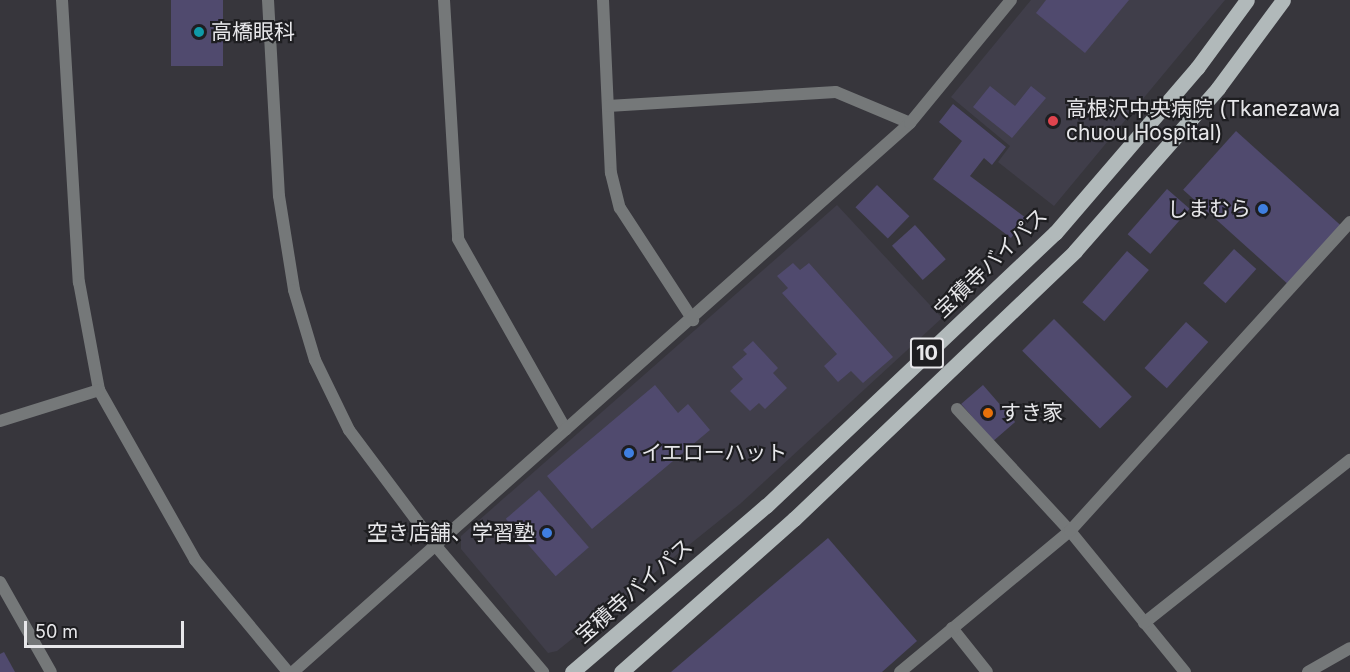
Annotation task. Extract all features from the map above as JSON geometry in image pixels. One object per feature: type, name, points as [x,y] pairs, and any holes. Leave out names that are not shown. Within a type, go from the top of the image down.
[{"type":"main road","name":"宝積寺バイパス","points":[[572,672],[766,506],[1055,233],[1197,68],[1247,0]]},
{"type":"main road","name":"10","points":[[621,672],[794,519],[1075,251],[1218,88],[1283,0]]},
{"type":"street","points":[[62,0],[79,282],[99,390],[195,560],[291,672],[693,320],[910,123],[1011,0]]},
{"type":"street","points":[[268,0],[279,196],[294,290],[315,360],[349,430],[435,545],[543,672]]},
{"type":"street","points":[[444,0],[458,239],[566,430]]},
{"type":"street","points":[[603,0],[611,173],[621,208],[693,320]]},
{"type":"street","points":[[608,105],[836,92],[910,123]]},
{"type":"street","points":[[900,672],[1070,531],[1350,222]]},
{"type":"street","points":[[0,421],[99,390]]},
{"type":"street","points":[[957,409],[1070,531],[1185,672]]},
{"type":"street","points":[[1144,622],[1350,460]]},
{"type":"street","points":[[0,582],[47,671]]},
{"type":"street","points":[[952,628],[987,672]]},
{"type":"street","points":[[1308,672],[1350,648]]},
{"type":"shaded area","name":"高根沢中央病院 (Tkanezawa chuou Hospital)","points":[[1031,0],[1225,0],[1054,206],[998,162],[1010,146],[951,97]]},
{"type":"shaded area","points":[[837,205],[942,318],[740,504],[557,651],[548,653],[461,549],[461,536]]},
{"type":"building","name":"高橋眼科","points":[[171,0],[223,0],[223,66],[171,66]]},
{"type":"building","points":[[1046,0],[1129,0],[1085,53],[1036,13]]},
{"type":"building","points":[[990,86],[1015,106],[1031,86],[1046,98],[1012,138],[973,107]]},
{"type":"building","points":[[953,104],[1006,147],[992,165],[984,158],[970,176],[1026,218],[1011,238],[933,179],[962,141],[939,122]]},
{"type":"building","name":"しまむら","points":[[1236,131],[1344,229],[1292,287],[1183,190]]},
{"type":"building","points":[[877,185],[909,216],[888,239],[855,207]]},
{"type":"building","points":[[1167,189],[1190,209],[1150,254],[1128,234]]},
{"type":"building","points":[[915,225],[946,259],[923,280],[892,246]]},
{"type":"building","points":[[1234,249],[1256,269],[1226,303],[1203,283]]},
{"type":"building","points":[[1127,251],[1149,270],[1104,321],[1082,302]]},
{"type":"building","points":[[793,263],[800,270],[809,263],[893,357],[863,383],[851,371],[838,382],[824,366],[837,354],[782,293],[788,288],[777,276]]},
{"type":"building","points":[[1054,319],[1132,397],[1100,429],[1022,351]]},
{"type":"building","points":[[1186,322],[1208,342],[1167,388],[1145,368]]},
{"type":"building","points":[[753,341],[778,368],[773,373],[787,388],[765,409],[759,403],[750,411],[730,391],[743,379],[732,367],[747,354],[743,350]]},
{"type":"building","name":"イエローハット","points":[[655,385],[678,413],[688,404],[710,430],[592,529],[547,476]]},
{"type":"building","name":"すき家","points":[[983,385],[1015,422],[993,441],[961,404]]},
{"type":"building","name":"空き店舗、学習塾","points":[[539,490],[589,547],[556,576],[506,519]]},
{"type":"building","points":[[828,538],[917,641],[882,672],[671,672]]},
{"type":"building","points":[[4,652],[15,672],[0,672],[0,654]]},
{"type":"place","name":"高橋眼科","points":[[199,32]]},
{"type":"place","name":"高根沢中央病院 (Tkanezawa chuou Hospital)","points":[[1053,121]]},
{"type":"place","name":"しまむら","points":[[1263,209]]},
{"type":"place","name":"すき家","points":[[988,413]]},
{"type":"place","name":"イエローハット","points":[[629,453]]},
{"type":"place","name":"空き店舗、学習塾","points":[[547,533]]}]
